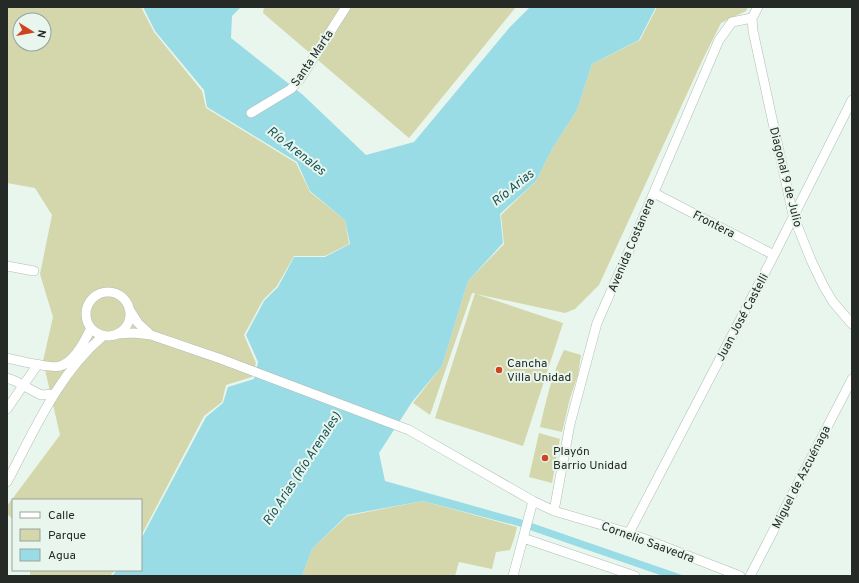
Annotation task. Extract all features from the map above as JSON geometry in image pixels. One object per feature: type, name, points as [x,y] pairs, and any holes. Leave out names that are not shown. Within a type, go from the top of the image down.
[{"type":"street","name":"Santa Marta","points":[[251,113],[291,90],[300,79],[346,7]]},
{"type":"street","points":[[752,18],[758,7]]},
{"type":"street","name":"Avenida Costanera","points":[[554,511],[570,424],[597,323],[720,40],[732,22],[752,18]]},
{"type":"street","name":"Diagonal 9 de Julio","points":[[752,18],[753,31],[793,215],[823,285],[833,302],[852,324]]},
{"type":"street","name":"Juan José Castelli","points":[[629,533],[774,255],[852,100]]},
{"type":"street","name":"Frontera","points":[[654,193],[774,255]]},
{"type":"street","points":[[7,266],[34,271]]},
{"type":"street","points":[[104,292],[117,294],[126,302],[138,323],[150,335],[134,333],[103,336],[96,333],[87,323],[86,309],[88,303],[98,294],[104,292]]},
{"type":"street","points":[[118,334],[128,323],[129,309]]},
{"type":"street","points":[[7,358],[59,367],[68,362],[83,344],[91,328]]},
{"type":"street","name":"Cornelio Saavedra","points":[[150,335],[221,359],[409,430],[533,501],[554,511],[629,533],[740,576]]},
{"type":"street","points":[[7,482],[54,394],[89,348],[103,336]]},
{"type":"street","points":[[7,409],[38,364]]},
{"type":"street","points":[[7,378],[41,395],[54,394]]},
{"type":"street","name":"Miguel de Azcuénaga","points":[[750,576],[852,379]]},
{"type":"street","points":[[513,576],[533,501]]},
{"type":"street","points":[[523,538],[635,576]]},
{"type":"green space","points":[[7,7],[141,7],[154,32],[202,91],[206,108],[296,163],[310,192],[345,220],[349,244],[325,256],[294,256],[277,286],[263,300],[244,335],[256,363],[252,377],[226,385],[222,402],[204,416],[142,534],[142,499],[12,499],[60,435],[43,361],[53,317],[40,274],[52,215],[35,188],[7,183]]},
{"type":"green space","points":[[264,7],[516,7],[409,138],[263,13]]},
{"type":"green space","points":[[657,7],[748,7],[746,11],[721,23],[599,285],[575,309],[565,313],[476,294],[563,323],[523,446],[435,418],[475,293],[472,293],[430,415],[413,403],[442,366],[468,281],[504,244],[501,215],[536,181],[552,149],[577,110],[592,64],[640,40]]},
{"type":"green space","points":[[564,350],[581,355],[578,375],[570,398],[562,432],[540,427],[553,378]]},
{"type":"green space","name":"Playón Barrio Unidad","points":[[539,433],[560,439],[552,483],[529,477]]},
{"type":"green space","points":[[12,499],[12,518],[7,514],[7,506]]},
{"type":"green space","points":[[423,501],[517,527],[510,550],[496,552],[492,569],[459,562],[455,576],[302,576],[312,549],[347,516]]},
{"type":"green space","points":[[30,571],[114,571],[110,576],[30,576]]},
{"type":"water","points":[[143,7],[241,7],[232,16],[231,38],[303,95],[366,155],[414,142],[510,27],[530,7],[656,7],[639,40],[592,64],[577,110],[552,149],[536,181],[500,214],[503,243],[468,281],[442,366],[412,402],[379,453],[385,481],[520,519],[685,576],[663,576],[518,526],[423,501],[347,515],[312,549],[302,576],[112,576],[116,571],[142,571],[142,537],[206,417],[223,403],[228,387],[254,379],[258,362],[246,335],[264,301],[278,287],[294,257],[325,257],[350,244],[345,220],[310,191],[297,162],[207,107],[204,90],[155,31]]},
{"type":"place","name":"Cancha Villa Unidad","points":[[499,370]]},
{"type":"place","name":"Playón Barrio Unidad","points":[[545,458]]},
{"type":"water label","name":"Río Arenales","points":[[297,150]]},
{"type":"water label","name":"Río Arias","points":[[512,187]]},
{"type":"water label","name":"Río Arias (Río Arenales)","points":[[301,468]]}]
